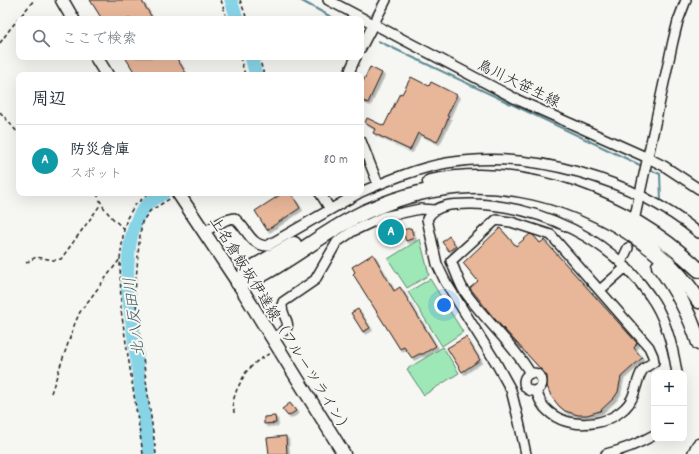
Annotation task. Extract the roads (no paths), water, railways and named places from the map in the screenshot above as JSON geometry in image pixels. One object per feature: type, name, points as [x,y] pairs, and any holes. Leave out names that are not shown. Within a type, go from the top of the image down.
[{"type":"highway","points":[[238,283],[252,268],[352,208],[411,186],[471,176],[525,181],[566,192],[602,206],[641,226],[679,253],[699,270]]},
{"type":"highway","points":[[238,283],[260,276],[343,224],[401,198],[447,188],[488,186],[531,192],[578,207],[620,227],[671,267],[699,301]]},
{"type":"highway","points":[[602,206],[638,229],[654,242],[684,269],[699,288]]},
{"type":"highway","points":[[620,227],[650,256],[671,282],[692,322],[699,344]]},
{"type":"highway","points":[[695,454],[699,446]]},
{"type":"main road","points":[[62,0],[71,16]]},
{"type":"main road","points":[[98,60],[105,72]]},
{"type":"main road","name":"上名倉飯坂伊達線（フルーツライン）","points":[[180,196],[238,283],[344,454]]},
{"type":"street","name":"鳥川大笹生線","points":[[328,0],[359,16]]},
{"type":"street","points":[[364,42],[386,0]]},
{"type":"street","points":[[635,216],[673,41],[678,21],[686,0]]},
{"type":"street","name":"鳥川大笹生線","points":[[364,19],[518,100],[664,166],[699,189]]},
{"type":"street","points":[[350,72],[355,60]]},
{"type":"street","points":[[364,149],[378,184]]},
{"type":"street","points":[[364,191],[378,184],[401,176],[447,163],[469,161],[504,161],[544,165],[588,174],[640,195],[670,212],[699,233]]},
{"type":"street","points":[[322,196],[330,209]]},
{"type":"street","points":[[203,232],[226,220],[234,218],[252,240],[259,245],[267,246],[273,244],[354,196]]},
{"type":"street","points":[[526,454],[520,422],[510,390],[495,361],[445,281],[438,264],[427,219],[430,213],[435,210],[453,205],[484,205],[512,208],[541,216],[572,228],[585,236],[610,253],[623,265],[651,297],[661,316],[672,347],[676,370]]},
{"type":"street","points":[[275,343],[288,327],[281,310],[283,302],[315,280],[337,242],[353,231],[383,217],[420,208],[435,210]]},
{"type":"street","points":[[530,373],[522,359],[463,288],[450,261],[496,220],[511,222],[551,234],[649,347],[653,356],[654,362],[646,366],[642,372],[632,399],[626,407],[611,418],[593,423],[575,423],[566,421],[549,412],[540,401],[536,390]]},
{"type":"street","points":[[600,290],[623,265],[628,248]]},
{"type":"street","points":[[530,373],[535,373],[542,379],[540,388],[536,390],[531,391],[524,385],[524,380],[530,373]]},
{"type":"street","points":[[510,390],[524,385]]},
{"type":"street","points":[[606,454],[631,446],[651,436]]},
{"type":"waterway","name":"北八反田川","points":[[231,0],[236,16]]},
{"type":"waterway","points":[[300,0],[329,16]]},
{"type":"waterway","points":[[378,41],[642,166]]},
{"type":"waterway","name":"北八反田川","points":[[252,60],[255,72]]},
{"type":"waterway","points":[[648,169],[660,174],[661,200]]},
{"type":"waterway","name":"北八反田川","points":[[149,454],[128,293],[128,259],[135,224],[140,214],[148,204],[159,196]]},
{"type":"place","name":"防災倉庫","points":[[391,232]]}]
